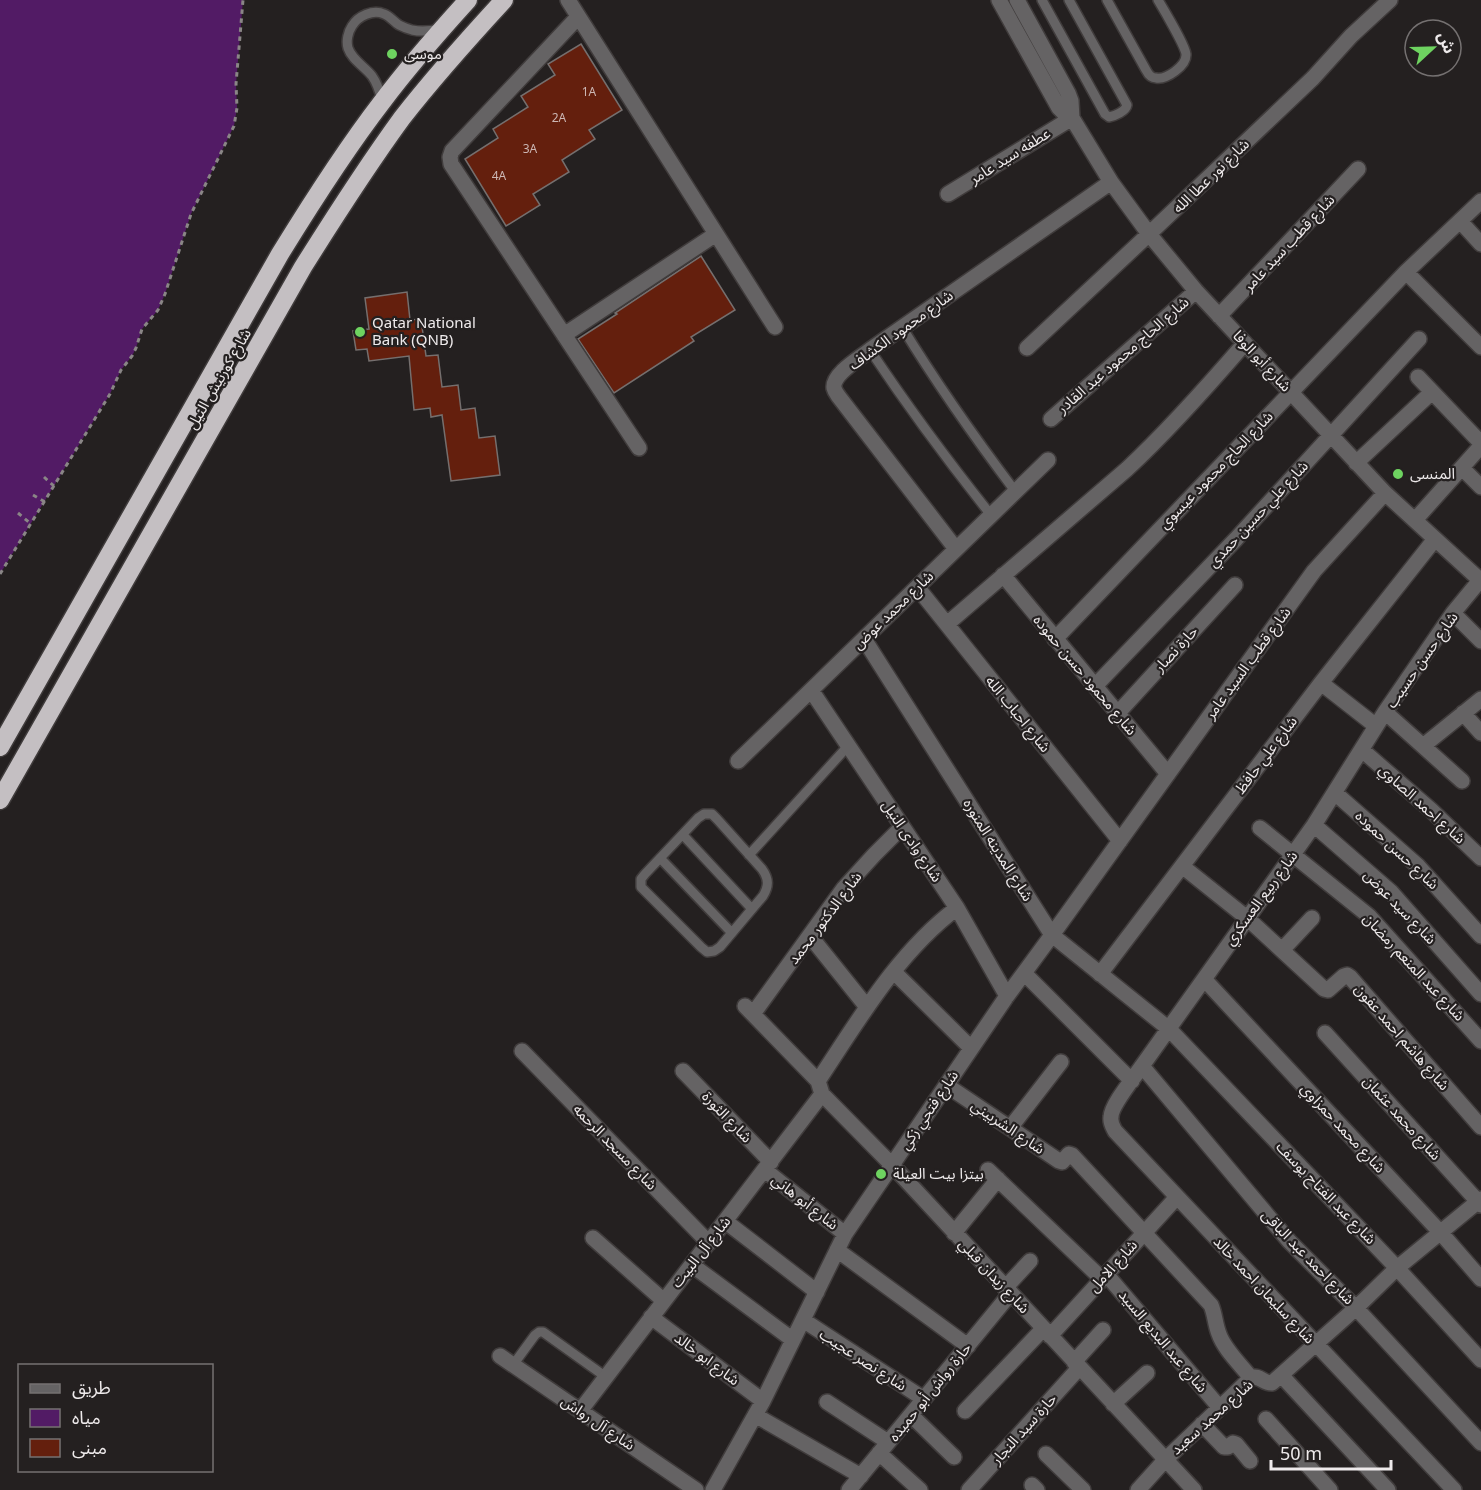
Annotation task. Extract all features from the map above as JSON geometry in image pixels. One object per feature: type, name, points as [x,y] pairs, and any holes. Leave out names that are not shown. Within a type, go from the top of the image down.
[{"type":"highway","name":"شارع كورنيش النيل","points":[[0,747],[280,254],[329,176],[382,101],[468,0]]},
{"type":"highway","name":"شارع كورنيش النيل","points":[[0,800],[303,267],[351,190],[403,117],[461,47],[504,0]]},
{"type":"street","points":[[568,0],[775,327]]},
{"type":"street","name":"شارع أبو الوفا","points":[[999,0],[1055,101],[1065,114],[1072,118]]},
{"type":"street","name":"شارع أبو الوفا","points":[[1017,0],[1068,93],[1072,118],[1111,182],[1149,234],[1196,291],[1356,463],[1385,493],[1480,580]]},
{"type":"street","name":"شارع نور عطا الله","points":[[1027,348],[1313,78],[1351,36],[1390,0]]},
{"type":"street","points":[[578,17],[452,151],[450,157],[454,170],[639,448]]},
{"type":"street","name":"عطفه سيد عامر","points":[[948,194],[1072,118]]},
{"type":"street","name":"شارع قطب سيد عامر","points":[[1219,316],[1358,169]]},
{"type":"street","name":"شارع محمود الكشاف","points":[[956,549],[838,397],[834,388],[836,379],[902,327],[1111,182]]},
{"type":"street","name":"شارع الحاج محمود عيسوي","points":[[1055,639],[1406,272],[1481,201]]},
{"type":"street","points":[[1460,221],[1481,244]]},
{"type":"street","points":[[564,335],[716,234]]},
{"type":"street","points":[[1406,272],[1481,347]]},
{"type":"street","name":"شارع الحاج محمود عبد القادر","points":[[1051,419],[1196,291]]},
{"type":"street","name":"شارع علي حسين حمدي","points":[[1095,686],[1236,539],[1419,339]]},
{"type":"street","points":[[947,624],[1127,469],[1155,442],[1245,343]]},
{"type":"street","points":[[1415,520],[1481,445],[1418,377]]},
{"type":"street","points":[[1356,463],[1432,392]]},
{"type":"street","name":"شارع محمد عوض","points":[[738,761],[1048,460]]},
{"type":"street","points":[[1462,468],[1481,487]]},
{"type":"street","name":"شارع قطب السيد عامر","points":[[1120,841],[1314,571],[1385,493]]},
{"type":"street","name":"شارع علي حافظ","points":[[1100,974],[1321,683],[1435,539]]},
{"type":"street","name":"شارع محمود حسن حموده","points":[[1003,575],[1168,774]]},
{"type":"street","name":"شارع حسن حسيب","points":[[1385,712],[1453,613],[1480,580]]},
{"type":"street","name":"حارة نصار","points":[[1117,714],[1235,585]]},
{"type":"street","name":"شارع احباب الله","points":[[917,587],[1120,841]]},
{"type":"street","points":[[1453,613],[1481,641]]},
{"type":"street","name":"شارع المدينه المنوره","points":[[864,639],[1052,935],[1169,1029]]},
{"type":"street","points":[[1321,683],[1376,726]]},
{"type":"street","name":"شارع وادى النيل","points":[[811,690],[957,909],[1007,996]]},
{"type":"street","points":[[1423,746],[1481,699]]},
{"type":"street","points":[[1385,712],[1462,782]]},
{"type":"street","name":"شارع ربيع العسكري","points":[[1132,1081],[1314,825],[1385,712]]},
{"type":"street","points":[[1463,713],[1481,733]]},
{"type":"street","name":"شارع احمد الصاوي","points":[[1362,750],[1431,810],[1481,858]]},
{"type":"street","name":"شارع حسن حموده","points":[[1335,793],[1418,866],[1481,936]]},
{"type":"street","name":"شارع سيد عوض","points":[[1314,825],[1391,892],[1481,993]]},
{"type":"street","name":"شارع الدكتور محمد","points":[[749,1010],[810,936],[844,888],[902,827]]},
{"type":"street","name":"شارع عبد المنعم رمضان","points":[[1260,828],[1369,916],[1481,1041]]},
{"type":"street","name":"شارع فتحي زكي","points":[[713,1490],[763,1401],[845,1234],[1007,996],[1120,841]]},
{"type":"street","name":"شارع هاشم احمد عفون","points":[[1182,866],[1247,918],[1326,990],[1344,975],[1350,977],[1481,1127]]},
{"type":"street","name":"شارع آل البيت","points":[[580,1411],[768,1166],[820,1088],[867,1007],[937,923],[957,909]]},
{"type":"street","points":[[1282,950],[1312,918]]},
{"type":"street","points":[[810,936],[867,1007]]},
{"type":"street","points":[[894,972],[971,1048]]},
{"type":"street","points":[[1024,973],[1132,1081]]},
{"type":"street","name":"شارع محمد حمزاوي","points":[[1204,978],[1481,1279]]},
{"type":"street","name":"شارع زيدان قبلي","points":[[749,1010],[1194,1490]]},
{"type":"street","name":"شارع عبد الفتاح يوسف","points":[[1169,1029],[1397,1268],[1481,1360]]},
{"type":"street","name":"شارع محمد عثمان","points":[[1325,1033],[1480,1202]]},
{"type":"street","name":"شارع مسجد الرحمه","points":[[522,1050],[709,1243]]},
{"type":"street","points":[[1010,1128],[1062,1062]]},
{"type":"street","name":"شارع احمد عبد الباقى","points":[[1142,1066],[1289,1241],[1356,1308],[1481,1443]]},
{"type":"street","name":"شارع الثورة","points":[[683,1071],[768,1166]]},
{"type":"street","name":"شارع سليمان احمد خالد","points":[[1132,1081],[1111,1115],[1111,1124],[1115,1131],[1454,1490]]},
{"type":"street","name":"شارع الشربيني","points":[[946,1085],[1060,1162],[1069,1154],[1071,1155],[1144,1233]]},
{"type":"street","name":"شارع أبو هاني","points":[[768,1166],[845,1234]]},
{"type":"street","name":"شارع عبد البديع السيد","points":[[954,1233],[993,1174],[1104,1276],[1220,1408]]},
{"type":"street","name":"شارع الامل","points":[[965,1411],[1104,1276],[1177,1197]]},
{"type":"street","points":[[1388,1490],[1281,1375],[1397,1268],[1480,1202]]},
{"type":"street","points":[[725,1221],[817,1292]]},
{"type":"street","points":[[1144,1233],[1211,1305],[1222,1341],[1251,1378]]},
{"type":"street","points":[[593,1238],[664,1301]]},
{"type":"street","points":[[837,1250],[968,1346]]},
{"type":"street","name":"حارة رواش أبو حميده","points":[[849,1490],[968,1346],[1030,1261]]},
{"type":"street","points":[[692,1265],[793,1340]]},
{"type":"street","name":"شارع ابو خالد","points":[[651,1317],[763,1401]]},
{"type":"street","name":"شارع نصر عجيب","points":[[803,1320],[924,1399]]},
{"type":"street","name":"حارة سيد النجار","points":[[969,1490],[1077,1365],[1103,1330]]},
{"type":"street","name":"شارع آل رواش","points":[[500,1356],[696,1490]]},
{"type":"street","points":[[1113,1404],[1147,1373]]},
{"type":"street","name":"شارع محمد سعيد","points":[[1138,1490],[1165,1460],[1251,1378],[1257,1377],[1270,1384],[1281,1375]]},
{"type":"street","points":[[827,1402],[884,1448],[920,1490]]},
{"type":"street","points":[[755,1415],[861,1476]]},
{"type":"street","points":[[911,1415],[954,1457]]},
{"type":"street","points":[[1266,1419],[1330,1490]]},
{"type":"street","points":[[1202,1424],[1224,1447],[1236,1443],[1250,1461]]},
{"type":"street","points":[[1046,1454],[1083,1490]]},
{"type":"lane","points":[[1042,0],[1105,114],[1112,117],[1127,105],[1069,0]]},
{"type":"lane","points":[[1107,0],[1150,76],[1157,79],[1178,70],[1184,63],[1186,54],[1158,0]]},
{"type":"lane","points":[[382,101],[373,77],[350,54],[347,36],[351,27],[357,20],[374,12],[384,14],[399,25],[413,30],[428,32],[442,29]]},
{"type":"lane","points":[[902,327],[935,381],[971,433],[1016,491]]},
{"type":"lane","points":[[870,350],[914,415],[991,515]]},
{"type":"lane","points":[[749,855],[848,746]]},
{"type":"lane","points":[[704,814],[712,814],[749,855],[766,875],[767,890],[720,947],[714,951],[707,952],[641,887],[641,879],[704,814]]},
{"type":"lane","points":[[683,835],[752,909]]},
{"type":"lane","points":[[660,858],[732,933]]},
{"type":"lane","points":[[513,1365],[535,1335],[543,1332],[606,1377]]},
{"type":"path","points":[[0,574],[110,394],[121,370],[136,348],[142,329],[158,310],[165,294],[191,214],[234,126],[243,0]]},
{"type":"path","points":[[44,477],[54,486]]},
{"type":"path","points":[[33,495],[45,502]]},
{"type":"path","points":[[18,513],[31,524]]},
{"type":"water","points":[[0,0],[243,0],[234,126],[191,214],[165,294],[158,310],[142,329],[136,348],[121,370],[110,394],[0,574]]},
{"type":"building","points":[[581,44],[622,110],[589,130],[595,139],[562,160],[569,172],[533,194],[540,205],[506,226],[465,159],[498,138],[493,129],[528,107],[521,96],[555,75],[548,64]]},
{"type":"building","points":[[701,256],[735,310],[691,337],[694,341],[614,393],[578,339]]},
{"type":"building","points":[[407,292],[410,320],[421,319],[426,356],[438,355],[442,387],[458,385],[461,410],[475,408],[479,438],[495,436],[500,475],[451,481],[442,415],[431,417],[430,408],[414,410],[409,356],[369,361],[367,349],[356,350],[353,331],[369,329],[365,298]]},
{"type":"place","name":"موسى","points":[[392,54]]},
{"type":"place","name":"Qatar National Bank (QNB)","points":[[360,332]]},
{"type":"place","name":"المنسى","points":[[1398,474]]},
{"type":"place","name":"بيتزا بيت العيلة","points":[[881,1174]]}]
